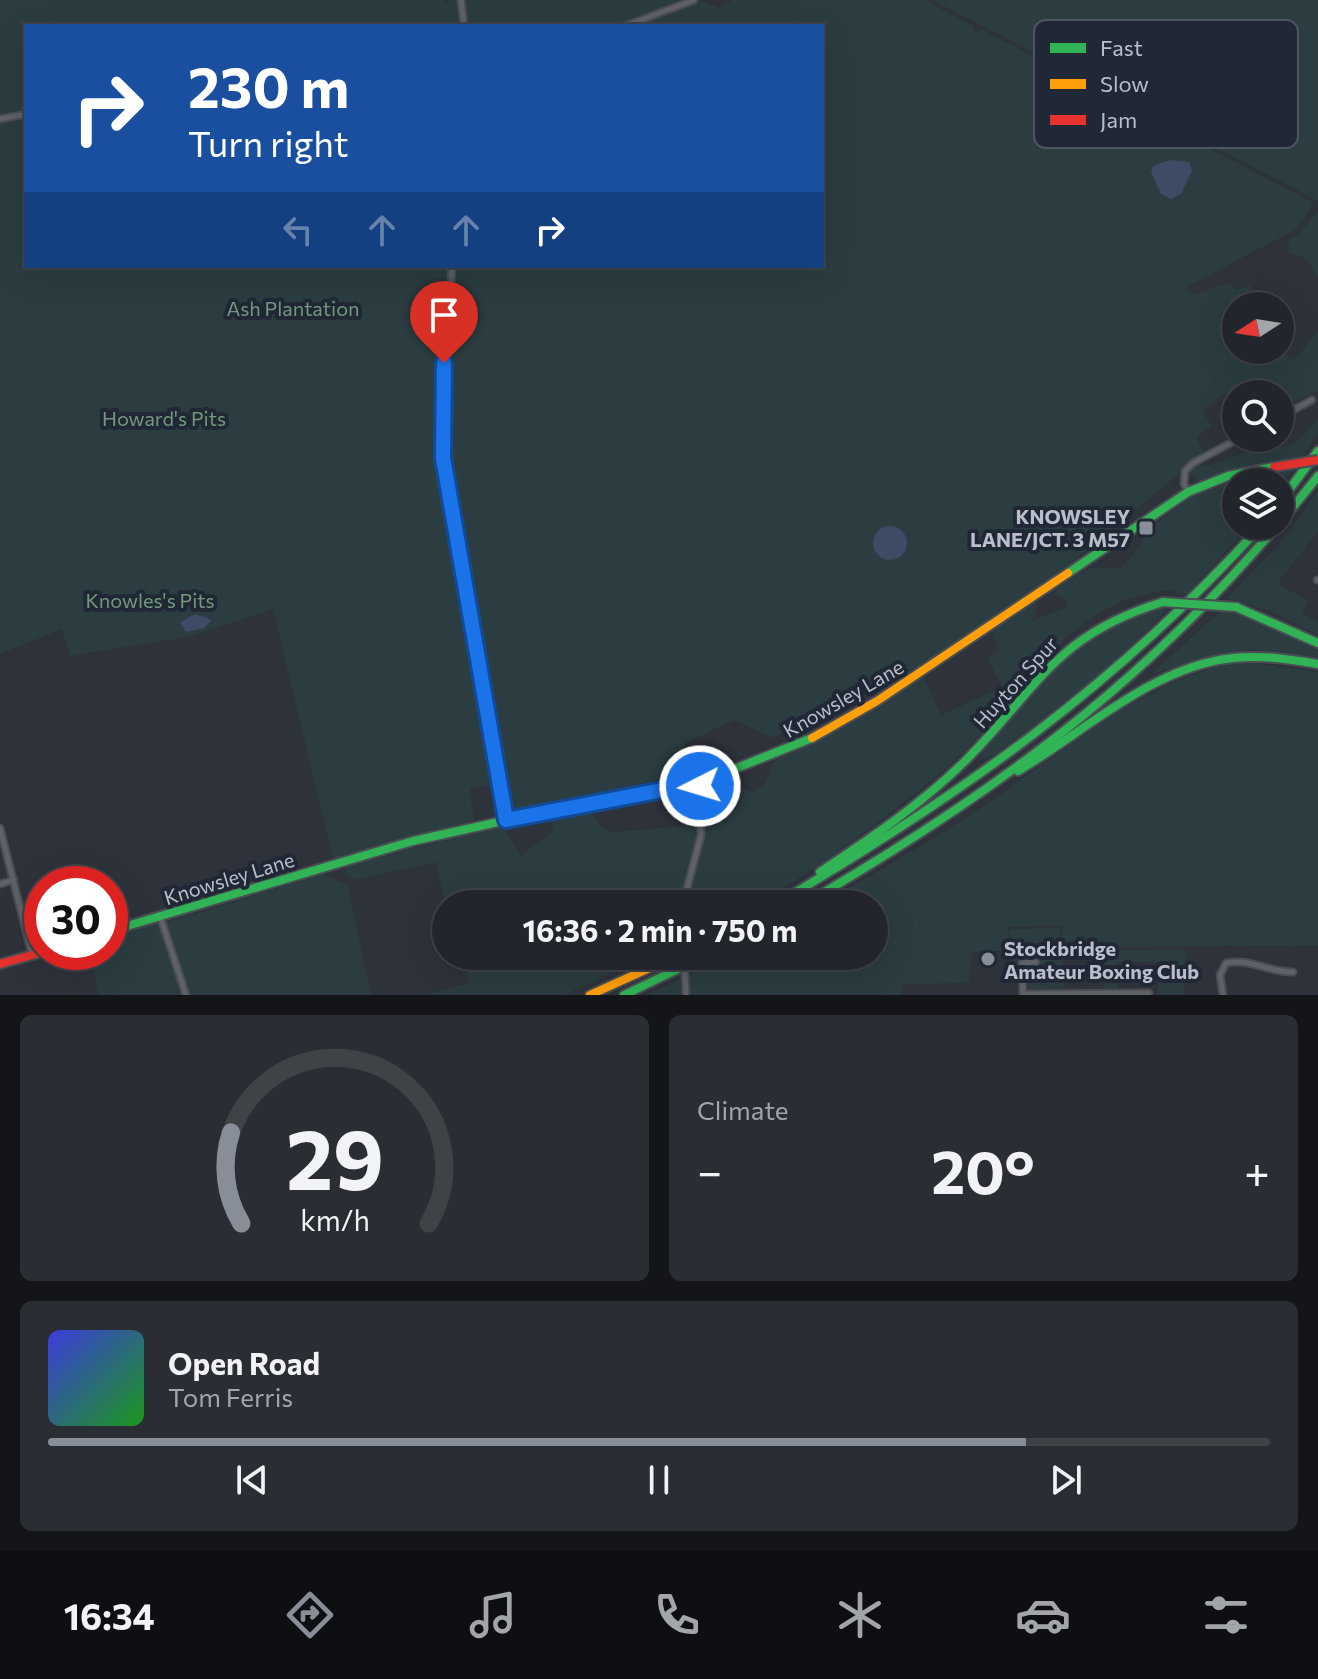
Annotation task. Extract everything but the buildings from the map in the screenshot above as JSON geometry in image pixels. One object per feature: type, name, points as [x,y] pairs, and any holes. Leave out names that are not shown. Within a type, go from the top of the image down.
[{"type":"main road","points":[[1294,483],[1318,451]]},
{"type":"main road","name":"Knowsley Lane","points":[[128,925],[413,841],[699,783],[774,755],[843,721],[1188,492],[1228,476],[1318,460]]},
{"type":"main road","points":[[994,784],[1107,698],[1172,641],[1258,553],[1318,476]]},
{"type":"main road","points":[[799,890],[925,815],[1046,729],[1160,633],[1248,540]]},
{"type":"main road","name":"Huyton Spur","points":[[794,890],[965,761],[1075,640],[1123,613],[1163,602],[1236,607],[1318,643]]},
{"type":"main road","points":[[826,890],[1183,669],[1216,658],[1249,655],[1293,657],[1318,664]]},
{"type":"main road","points":[[0,964],[24,957]]},
{"type":"main road","points":[[590,995],[645,970]]},
{"type":"main road","points":[[624,995],[676,970]]},
{"type":"street","points":[[461,0],[464,24]]},
{"type":"street","points":[[630,24],[694,0]]},
{"type":"street","points":[[0,119],[24,114]]},
{"type":"street","points":[[452,268],[440,439],[506,820]]},
{"type":"street","points":[[1294,410],[1312,400]]},
{"type":"street","points":[[1188,492],[1183,477],[1185,471],[1222,449]]},
{"type":"street","points":[[687,890],[701,835],[699,783]]},
{"type":"street","points":[[0,828],[24,922]]},
{"type":"street","points":[[0,884],[14,880]]},
{"type":"street","points":[[160,915],[186,995]]},
{"type":"street","points":[[1036,962],[1022,963],[1023,995],[1149,993]]},
{"type":"street","points":[[1223,995],[1220,975],[1226,963],[1252,962],[1268,972],[1293,972]]},
{"type":"street","points":[[685,970],[686,995]]},
{"type":"green space","points":[[0,0],[444,0],[446,4],[448,0],[459,0],[462,24],[24,24],[24,112],[0,117]]},
{"type":"green space","points":[[464,0],[690,0],[625,24],[467,24]]},
{"type":"green space","points":[[700,0],[719,8],[732,0],[924,0],[972,25],[976,34],[981,29],[1034,57],[1034,148],[1209,148],[1310,201],[1313,205],[1295,230],[1186,287],[1191,295],[1230,283],[1236,290],[1250,285],[1253,292],[1222,292],[1222,364],[1294,364],[1318,332],[1318,391],[1294,402],[1294,380],[1222,380],[1222,395],[1202,411],[1212,426],[1196,437],[1205,453],[1051,579],[922,664],[773,738],[734,720],[684,744],[687,773],[513,812],[504,807],[498,784],[470,789],[474,820],[333,859],[273,609],[188,637],[70,656],[62,629],[0,654],[0,121],[24,116],[24,268],[450,268],[443,348],[446,349],[454,268],[824,268],[824,24],[635,24]]},
{"type":"green space","points":[[933,0],[1318,0],[1318,201],[1216,148],[1298,148],[1298,20],[1034,20],[1034,53]]},
{"type":"green space","points":[[1318,212],[1318,278],[1307,259],[1288,252],[1289,240],[1299,234]]},
{"type":"green space","points":[[1318,420],[1318,434],[1303,455],[1244,468],[1222,468],[1222,474],[1199,482],[1189,472],[1199,464],[1208,466],[1240,454],[1294,452],[1294,444]]},
{"type":"green space","points":[[1222,486],[1222,540],[1236,540],[1188,593],[1176,594],[1173,590],[1139,596],[1109,608],[1081,626],[1056,647],[951,764],[895,809],[793,882],[779,890],[691,890],[705,833],[705,815],[729,810],[736,786],[752,792],[765,784],[775,760],[864,713],[922,674],[941,715],[1002,687],[987,657],[998,651],[991,630],[1037,600],[1036,613],[1030,622],[1067,607],[1067,600],[1055,595],[1057,588],[1090,568],[1121,568],[1141,545],[1144,533],[1189,498]]},
{"type":"green space","points":[[1318,491],[1318,531],[1279,581],[1280,585],[1309,601],[1302,613],[1318,622],[1318,635],[1268,610],[1227,598],[1282,540],[1294,540],[1294,524]]},
{"type":"green space","points":[[1169,606],[1129,648],[1085,686],[992,756],[981,759],[981,752],[1041,682],[1086,640],[1111,623],[1139,612]]},
{"type":"green space","points":[[1222,610],[1267,623],[1318,649],[1318,658],[1250,649],[1204,658],[1151,674]]},
{"type":"green space","points":[[1247,662],[1318,672],[1318,945],[1063,948],[1062,926],[1008,927],[1009,957],[1005,958],[1004,951],[972,952],[969,983],[902,984],[902,995],[689,995],[688,976],[699,970],[888,970],[888,890],[844,890],[962,820],[1109,718],[1179,681],[1213,668]]},
{"type":"green space","points":[[696,807],[696,843],[682,890],[442,890],[436,862],[356,880],[345,875],[347,866],[502,825],[521,856],[553,831],[551,816],[591,809],[599,826],[613,832],[686,826]]},
{"type":"green space","points":[[324,874],[348,886],[371,995],[189,995],[165,923]]},
{"type":"green space","points":[[151,921],[160,928],[183,995],[99,995],[93,970],[128,970],[128,929]]},
{"type":"green space","points":[[1060,928],[1064,989],[1029,989],[1026,973],[1039,970],[1039,956],[1019,956],[1019,973],[1012,973],[1010,929]]},
{"type":"green space","points":[[1101,950],[1186,950],[1184,995],[1158,995],[1159,962],[1117,962],[1117,989],[1104,989]]},
{"type":"green space","points":[[466,970],[617,970],[564,995],[425,995],[469,983]]},
{"type":"green space","points":[[683,978],[684,995],[646,995]]},
{"type":"water","points":[[1170,160],[1189,162],[1192,171],[1181,194],[1171,199],[1161,194],[1151,172],[1153,166]]},
{"type":"water","points":[[890,526],[902,531],[907,543],[902,555],[890,560],[878,555],[873,543],[878,531]]},
{"type":"water","points":[[195,614],[212,620],[204,628],[186,632],[180,622]]},
{"type":"traffic: fast","points":[[1294,483],[1318,451]]},
{"type":"traffic: fast","points":[[1068,573],[1188,492],[1228,476],[1274,467]]},
{"type":"traffic: fast","points":[[827,890],[951,813],[1083,716],[1204,606],[1262,544],[1318,476]]},
{"type":"traffic: fast","points":[[799,890],[973,779],[1034,734],[1150,637],[1248,540]]},
{"type":"traffic: fast","points":[[820,872],[896,819],[949,776],[1072,647],[1127,615],[1163,602]]},
{"type":"traffic: fast","points":[[1163,602],[1236,607]]},
{"type":"traffic: fast","points":[[1236,607],[1318,643]]},
{"type":"traffic: fast","points":[[1018,771],[1121,703],[1175,674],[1204,664],[1244,657],[1318,664]]},
{"type":"traffic: fast","points":[[128,926],[413,841],[566,807],[699,783],[812,738]]},
{"type":"traffic: fast","points":[[624,995],[676,970]]},
{"type":"traffic: slow","points":[[812,738],[877,701],[1068,573]]},
{"type":"traffic: slow","points":[[590,995],[645,970]]},
{"type":"traffic: jam","points":[[1274,467],[1318,460]]},
{"type":"traffic: jam","points":[[0,964],[24,957]]},
{"type":"place","name":"KNOWSLEY LANE/JCT. 3 M57","points":[[1146,528]]},
{"type":"place","name":"Stockbridge Amateur Boxing Club","points":[[988,959]]},
{"type":"route","points":[[444,363],[440,439],[506,820],[699,783],[700,786]]},
{"type":"park label","name":"Ash Plantation","points":[[293,308]]},
{"type":"park label","name":"Howard's Pits","points":[[164,418]]},
{"type":"park label","name":"Knowles's Pits","points":[[150,600]]}]
